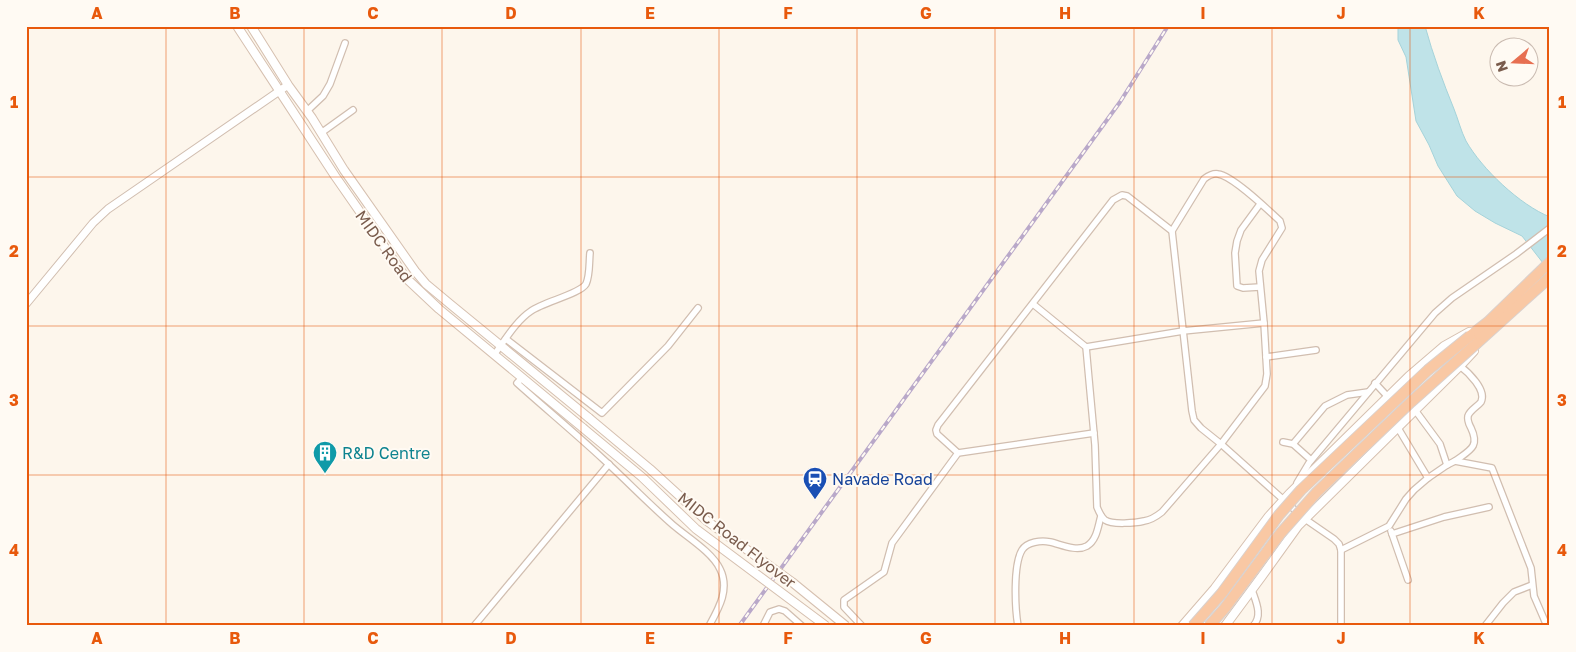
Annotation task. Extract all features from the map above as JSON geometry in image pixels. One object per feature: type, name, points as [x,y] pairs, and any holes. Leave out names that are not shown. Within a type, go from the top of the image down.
[{"type":"highway","points":[[1491,325],[1528,283],[1550,262]]},
{"type":"highway","points":[[1192,626],[1222,593],[1278,515],[1301,490],[1428,370],[1473,339],[1550,277]]},
{"type":"highway","points":[[1209,626],[1280,534],[1317,492],[1411,402],[1473,339]]},
{"type":"main road","name":"MIDC Road","points":[[237,26],[370,228],[406,278],[439,309],[580,426]]},
{"type":"main road","name":"MIDC Road","points":[[250,26],[414,271],[441,297],[586,416]]},
{"type":"main road","points":[[1224,626],[1298,526],[1460,366],[1491,325]]},
{"type":"main road","points":[[1182,626],[1215,588],[1269,516],[1293,489],[1444,346],[1491,325]]},
{"type":"main road","points":[[580,426],[586,416]]},
{"type":"main road","name":"MIDC Road Flyover","points":[[586,416],[650,469],[707,521],[792,582],[846,626]]},
{"type":"main road","name":"MIDC Road Flyover","points":[[580,426],[642,477],[696,529],[826,626]]},
{"type":"street","points":[[306,111],[323,96],[330,84],[345,44]]},
{"type":"street","points":[[26,304],[93,223],[108,209],[288,85]]},
{"type":"street","points":[[321,133],[353,110]]},
{"type":"street","points":[[1033,304],[1086,346],[1095,445],[1097,507],[1101,516],[1106,521],[1112,523],[1144,521],[1154,518],[1162,512],[1221,444],[1264,386],[1266,381],[1266,357],[1259,266],[1282,228],[1280,221],[1234,182],[1222,176],[1212,174],[1204,179],[1172,231],[1192,411],[1194,420],[1201,428],[1221,444],[1306,519],[1339,544],[1341,550],[1341,626]]},
{"type":"street","points":[[958,453],[937,434],[938,425],[1113,200],[1122,195],[1126,196],[1172,231]]},
{"type":"street","points":[[1260,204],[1240,230],[1236,253],[1237,286],[1243,288],[1260,286]]},
{"type":"street","points":[[1293,489],[1311,460],[1435,313],[1452,298],[1550,228]]},
{"type":"street","points":[[494,355],[532,310],[541,304],[581,290],[586,283],[590,253]]},
{"type":"street","points":[[506,339],[602,413],[668,346],[698,308]]},
{"type":"street","points":[[1086,346],[1264,323]]},
{"type":"street","points":[[1266,357],[1316,350]]},
{"type":"street","points":[[1341,550],[1390,526],[1406,499],[1414,490],[1428,478],[1472,449],[1475,443],[1474,435],[1468,417],[1470,412],[1481,402],[1482,398],[1472,376],[1460,366]]},
{"type":"street","points":[[522,378],[517,384],[609,464],[672,524],[712,557],[720,568],[724,591],[720,606],[709,626]]},
{"type":"street","points":[[1375,383],[1388,397]]},
{"type":"street","points":[[1293,444],[1325,406],[1347,395],[1368,392]]},
{"type":"street","points":[[1415,410],[1440,444],[1447,465]]},
{"type":"street","points":[[1398,428],[1428,478]]},
{"type":"street","points":[[862,626],[844,608],[844,600],[884,572],[892,543],[958,453],[1094,433]]},
{"type":"street","points":[[1283,442],[1293,444],[1311,460]]},
{"type":"street","points":[[1455,461],[1492,468],[1531,568],[1532,585],[1537,604],[1547,626]]},
{"type":"street","points":[[474,626],[609,464]]},
{"type":"street","points":[[1392,534],[1444,517],[1489,507]]},
{"type":"street","points":[[1018,626],[1015,592],[1018,558],[1022,549],[1027,544],[1047,541],[1068,547],[1081,548],[1087,546],[1096,535],[1101,516]]},
{"type":"street","points":[[1390,526],[1408,580]]},
{"type":"street","points":[[1485,626],[1503,602],[1514,592],[1532,585]]},
{"type":"street","points":[[1252,590],[1259,619],[1253,626]]},
{"type":"street","points":[[763,626],[770,612],[779,609],[785,611],[802,626]]},
{"type":"water","points":[[1398,26],[1425,26],[1455,113],[1466,141],[1473,152],[1514,195],[1550,217],[1550,272],[1522,236],[1475,211],[1457,196],[1438,166],[1416,121],[1406,57],[1398,40]]},
{"type":"railway","points":[[739,626],[1120,102],[1168,26]]},
{"type":"place","name":"R&D Centre","points":[[325,474]]},
{"type":"place","name":"Navade Road","points":[[815,500]]}]
